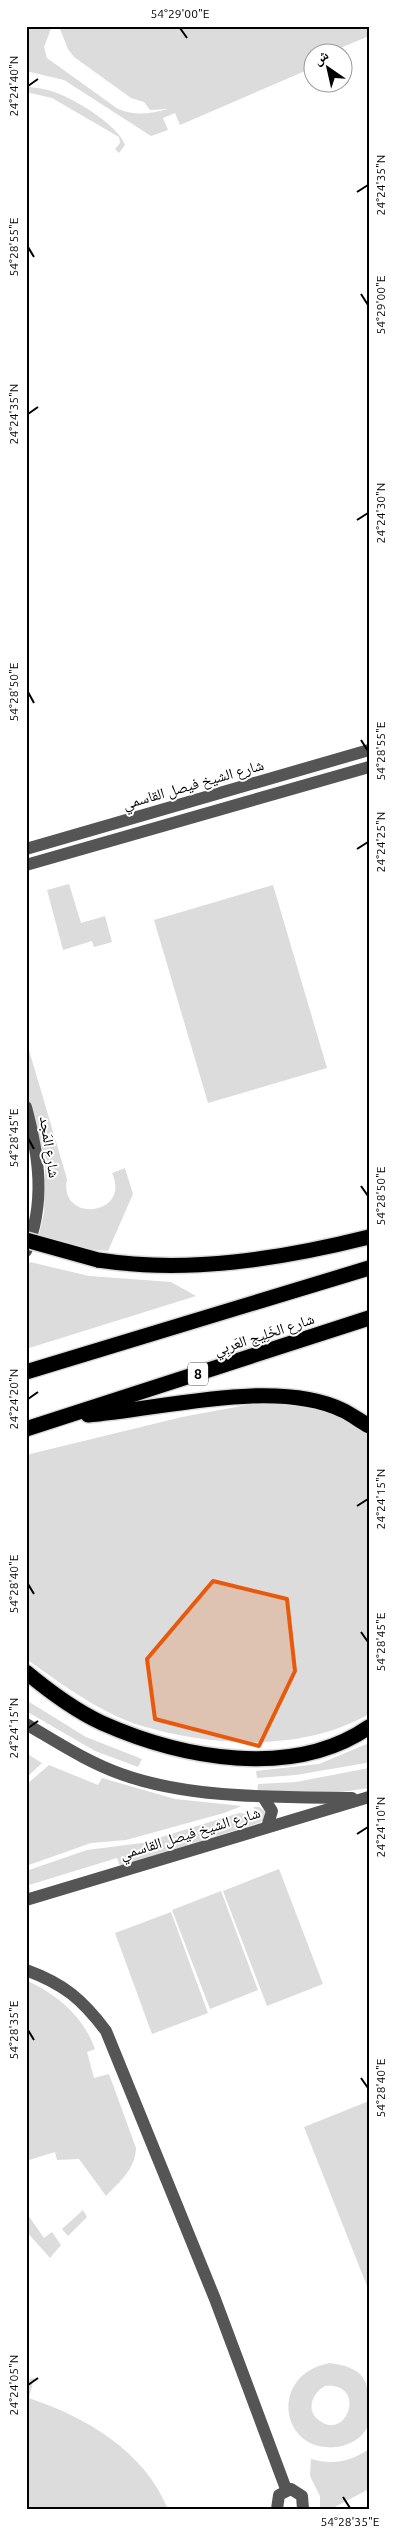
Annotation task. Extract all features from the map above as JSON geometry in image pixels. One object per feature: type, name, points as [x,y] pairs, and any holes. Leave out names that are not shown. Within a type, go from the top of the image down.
[{"type":"highway","points":[[26,1240],[98,1260],[166,1267],[236,1262],[369,1237]]},
{"type":"highway","points":[[26,1372],[369,1268]]},
{"type":"highway","name":"شارع الخَلِيج العَربِي","points":[[26,1428],[369,1318]]},
{"type":"highway","points":[[64,1417],[126,1412],[269,1395],[308,1400],[341,1410],[369,1426]]},
{"type":"highway","points":[[26,1672],[58,1698],[101,1722],[137,1736],[180,1749],[224,1756],[270,1758],[332,1746],[369,1727]]},
{"type":"street","name":"شارع الشيخ فيصل القاسمي","points":[[26,849],[369,750]]},
{"type":"street","points":[[26,865],[369,766]]},
{"type":"street","name":"شارع المَجد","points":[[26,1107],[37,1153],[40,1194],[34,1228],[26,1251]]},
{"type":"street","name":"شارع الشيخ فيصل القاسمي","points":[[26,1724],[85,1758],[122,1774],[168,1786],[263,1797],[366,1798]]},
{"type":"street","points":[[263,1797],[272,1811],[267,1827]]},
{"type":"street","name":"شارع الشيخ فيصل القاسمي","points":[[26,1900],[366,1798]]},
{"type":"street","points":[[26,1970],[52,1980],[67,1989],[93,2014],[106,2031],[223,2321],[286,2490]]},
{"type":"street","points":[[278,2509],[277,2499],[286,2490]]},
{"type":"street","points":[[286,2490],[299,2492],[304,2500],[303,2509]]},
{"type":"highlighted area","points":[[213,1581],[287,1599],[295,1671],[259,1746],[155,1719],[147,1659]]},
{"type":"shaded area","points":[[26,26],[52,26],[44,47],[47,58],[118,109],[137,113],[149,113],[168,109],[150,110],[144,102],[131,98],[74,57],[68,49],[60,29],[65,26],[369,26],[369,36],[352,43],[302,42],[302,72],[180,125],[175,113],[163,118],[168,130],[151,136],[64,80],[26,71]]},
{"type":"shaded area","points":[[26,86],[65,96],[85,107],[114,129],[125,145],[119,153],[115,149],[120,143],[119,137],[52,98],[26,92]]},
{"type":"shaded area","points":[[69,884],[81,923],[105,916],[112,942],[94,947],[92,941],[63,950],[47,890]]},
{"type":"shaded area","points":[[273,885],[327,1068],[208,1103],[154,920]]},
{"type":"shaded area","points":[[26,1040],[67,1179],[67,1193],[73,1203],[83,1208],[94,1209],[104,1206],[112,1198],[115,1187],[112,1173],[125,1168],[133,1194],[108,1251],[86,1249],[38,1238],[44,1213],[45,1167],[26,1094]]},
{"type":"shaded area","points":[[30,1262],[89,1276],[171,1282],[196,1296],[26,1349],[26,1268]]},
{"type":"shaded area","points":[[263,1402],[312,1405],[369,1427],[369,1714],[343,1726],[316,1735],[287,1740],[258,1742],[199,1738],[142,1726],[111,1714],[26,1659],[26,1455],[182,1417]]},
{"type":"shaded area","points":[[26,1700],[86,1737],[142,1759],[138,1767],[95,1751],[26,1711]]},
{"type":"shaded area","points":[[369,1743],[369,1762],[366,1763],[296,1775],[257,1778],[256,1771],[319,1764]]},
{"type":"shaded area","points":[[26,1753],[42,1763],[26,1778]]},
{"type":"shaded area","points":[[49,1765],[98,1785],[102,1778],[175,1799],[242,1806],[224,1813],[126,1840],[91,1843],[26,1866],[26,1785]]},
{"type":"shaded area","points":[[369,1768],[369,1788],[335,1793],[257,1793],[258,1784],[296,1782]]},
{"type":"shaded area","points":[[254,1807],[259,1807],[265,1811],[264,1820],[259,1823],[120,1866],[117,1858],[29,1885],[31,1894],[26,1895],[26,1871],[87,1850],[142,1843],[239,1813],[254,1815]]},
{"type":"shaded area","points":[[279,1869],[323,1984],[267,2006],[223,1891]]},
{"type":"shaded area","points":[[221,1891],[258,1990],[210,2009],[172,1910]]},
{"type":"shaded area","points":[[171,1912],[208,2013],[152,2034],[115,1933]]},
{"type":"shaded area","points":[[26,1980],[49,1992],[68,2008],[84,2026],[95,2049],[87,2052],[94,2078],[109,2074],[136,2148],[130,2169],[106,2196],[79,2159],[57,2160],[55,2152],[26,2161]]},
{"type":"shaded area","points":[[369,2101],[369,2291],[304,2127]]},
{"type":"shaded area","points":[[83,2210],[87,2217],[68,2236],[62,2229]]},
{"type":"shaded area","points":[[26,2212],[44,2238],[52,2232],[61,2245],[50,2258],[26,2231]]},
{"type":"shaded area","points":[[330,2363],[350,2368],[362,2376],[369,2397],[369,2420],[365,2431],[356,2440],[336,2447],[317,2446],[303,2438],[293,2426],[289,2411],[290,2396],[297,2382],[310,2370]],"holes":[[[325,2386],[338,2387],[346,2393],[349,2401],[349,2410],[345,2418],[338,2423],[330,2425],[315,2417],[312,2402],[320,2389]]]},
{"type":"shaded area","points":[[34,2378],[29,2398],[72,2415],[111,2439],[144,2470],[157,2488],[168,2509],[26,2509],[26,2380]]},
{"type":"shaded area","points":[[369,2449],[369,2489],[331,2509],[320,2509],[320,2496],[310,2476],[311,2459],[326,2462],[341,2461],[355,2457]]}]
